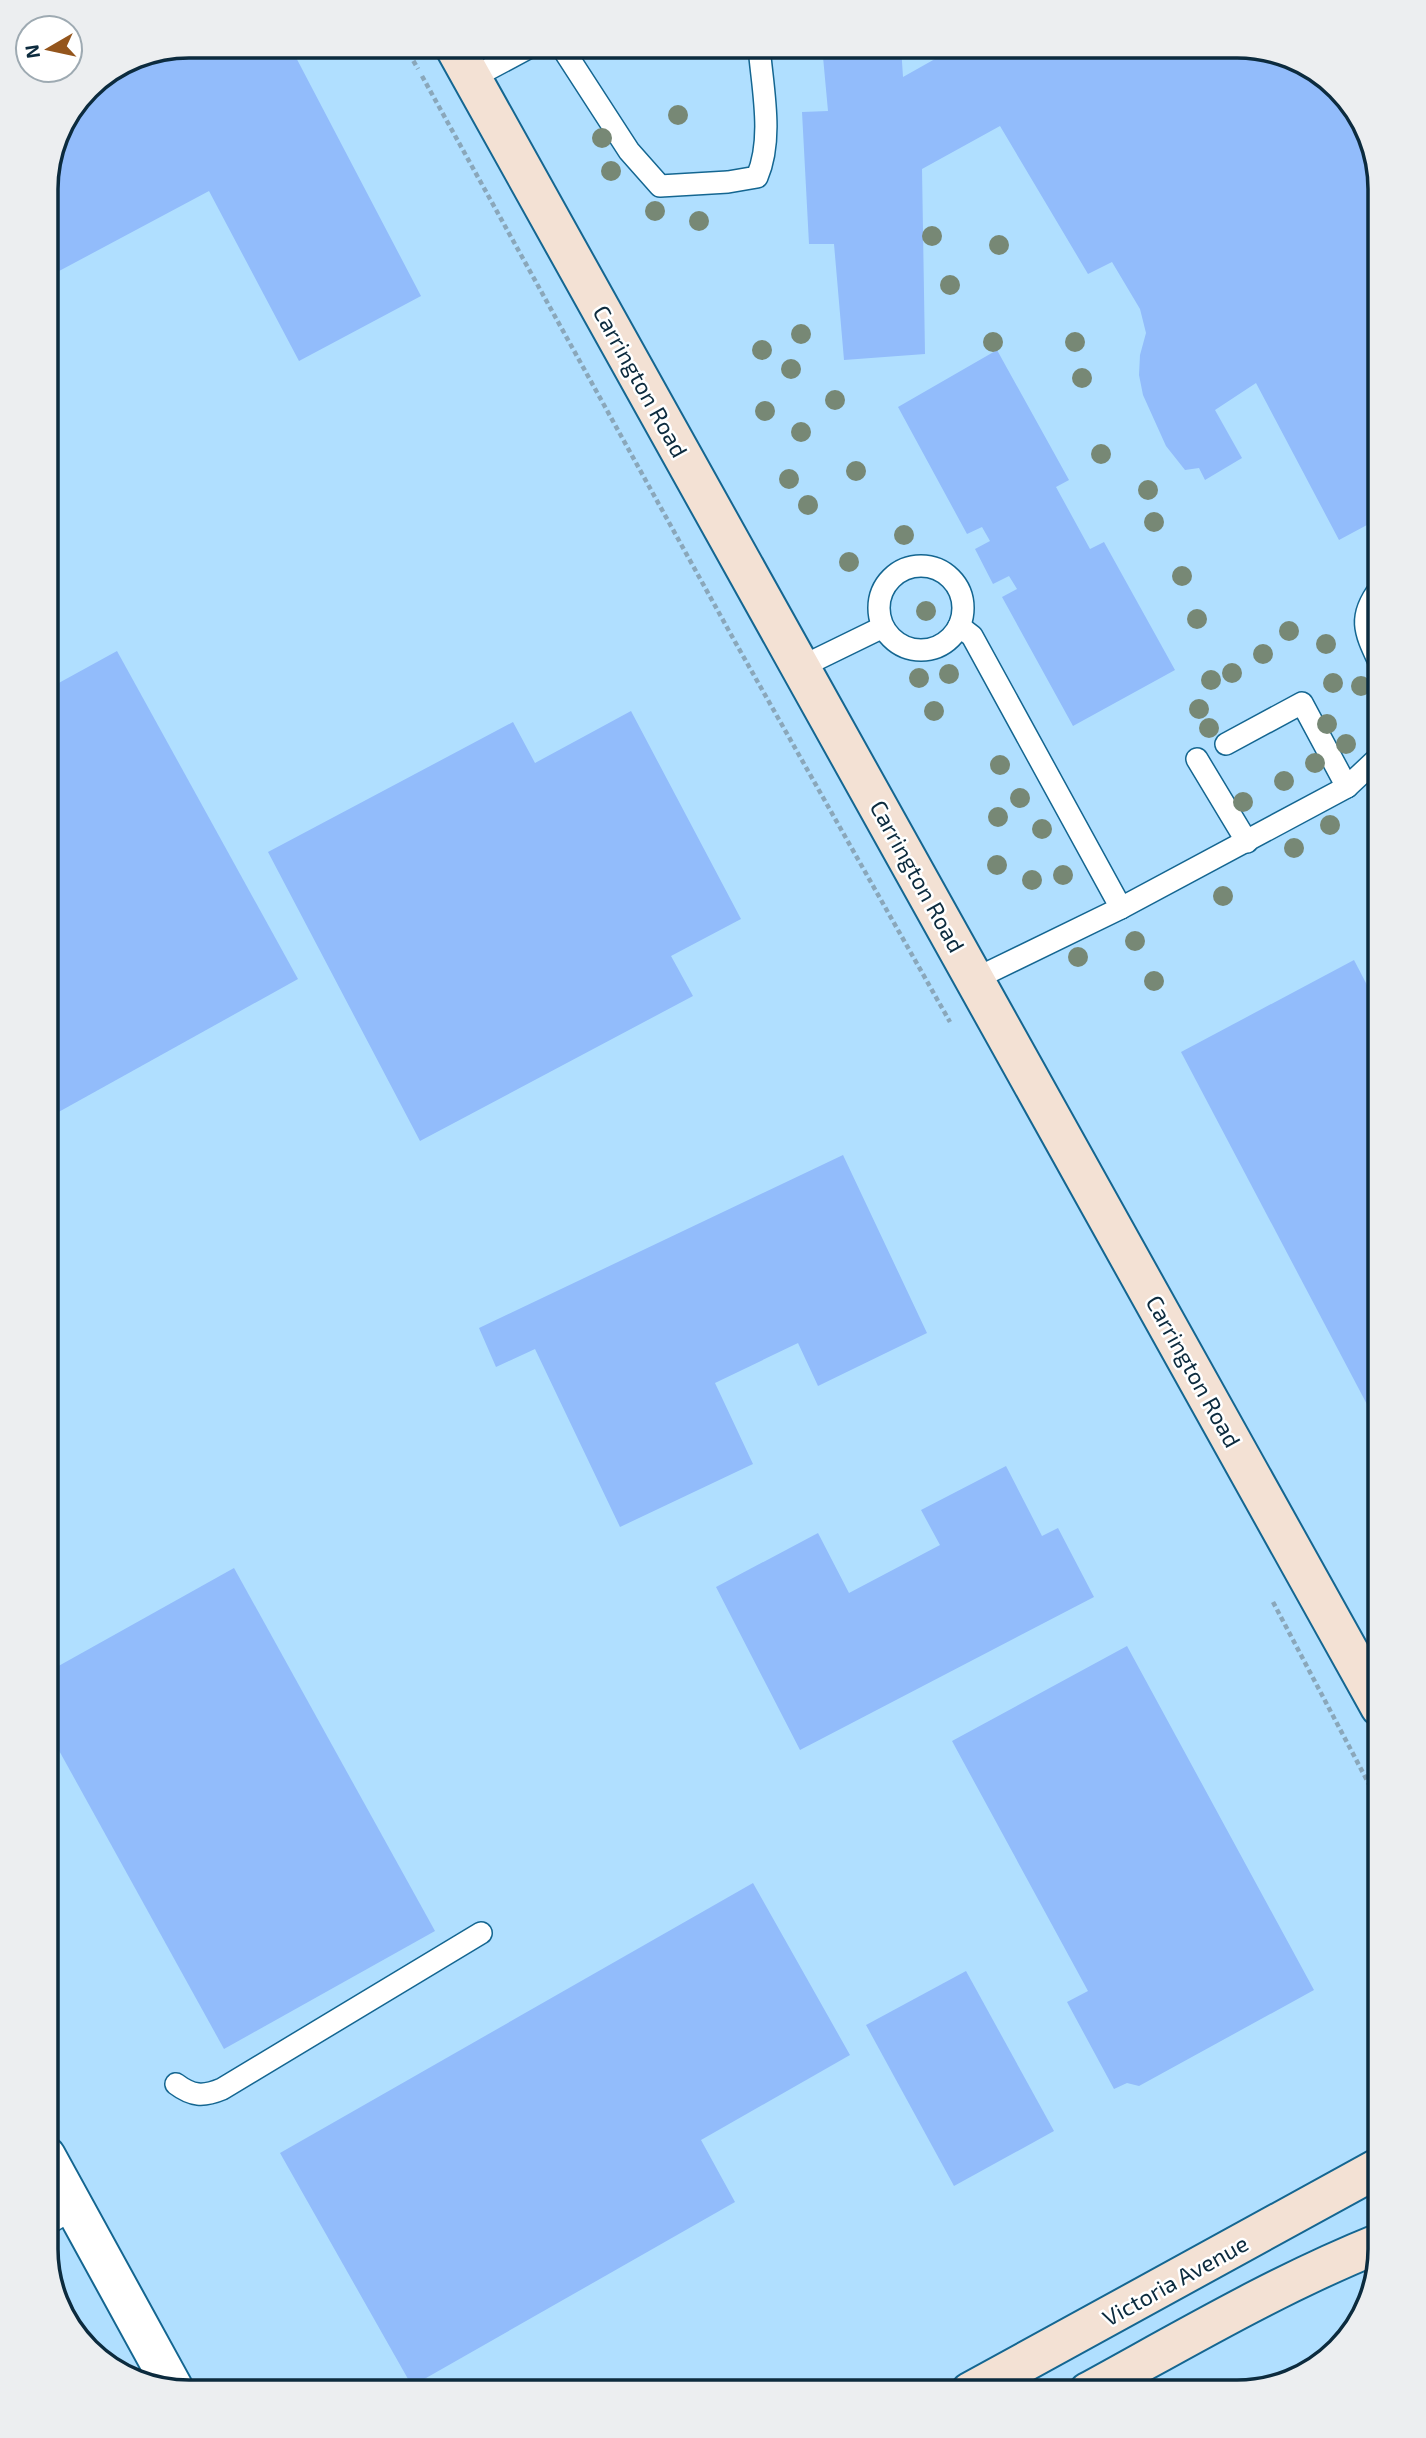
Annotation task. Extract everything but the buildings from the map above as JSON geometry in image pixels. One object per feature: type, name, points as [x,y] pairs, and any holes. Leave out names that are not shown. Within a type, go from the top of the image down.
[{"type":"main road","name":"Carrington Road","points":[[463,62],[1368,1684]]},
{"type":"main road","name":"Victoria Avenue","points":[[992,2380],[1368,2174]]},
{"type":"main road","points":[[1110,2380],[1272,2291],[1308,2273],[1368,2251]]},
{"type":"street","points":[[60,2216],[168,2379]]},
{"type":"lane","points":[[463,62],[480,58]]},
{"type":"lane","points":[[569,58],[629,150],[660,186],[728,182],[757,177],[761,168],[765,130],[760,58]]},
{"type":"lane","points":[[907,568],[935,568],[948,575],[957,586],[962,598],[963,612],[952,636],[941,645],[915,650],[902,646],[891,638],[883,627],[879,613],[880,599],[885,585],[894,575],[907,568]]},
{"type":"lane","points":[[1368,607],[1364,615],[1368,635]]},
{"type":"lane","points":[[959,625],[972,636],[1121,908]]},
{"type":"lane","points":[[801,667],[883,627]]},
{"type":"lane","points":[[1226,744],[1302,703],[1347,787]]},
{"type":"lane","points":[[1197,759],[1247,842]]},
{"type":"lane","points":[[975,979],[1121,908],[1247,842],[1347,787],[1368,767]]},
{"type":"lane","points":[[176,2084],[190,2094],[200,2096],[222,2089],[481,1933]]},
{"type":"path","points":[[412,58],[741,652],[956,1032]]},
{"type":"path","points":[[1268,1592],[1368,1781]]},
{"type":"shaded area","points":[[1246,58],[1279,65],[1310,80],[1336,102],[1355,131],[1366,163],[1368,180],[1368,2258],[1361,2291],[1346,2322],[1324,2348],[1295,2367],[1263,2378],[1246,2380],[180,2380],[147,2373],[116,2358],[90,2336],[71,2307],[62,2283],[58,2249],[58,180],[62,155],[71,131],[90,102],[123,75],[172,59]]}]
